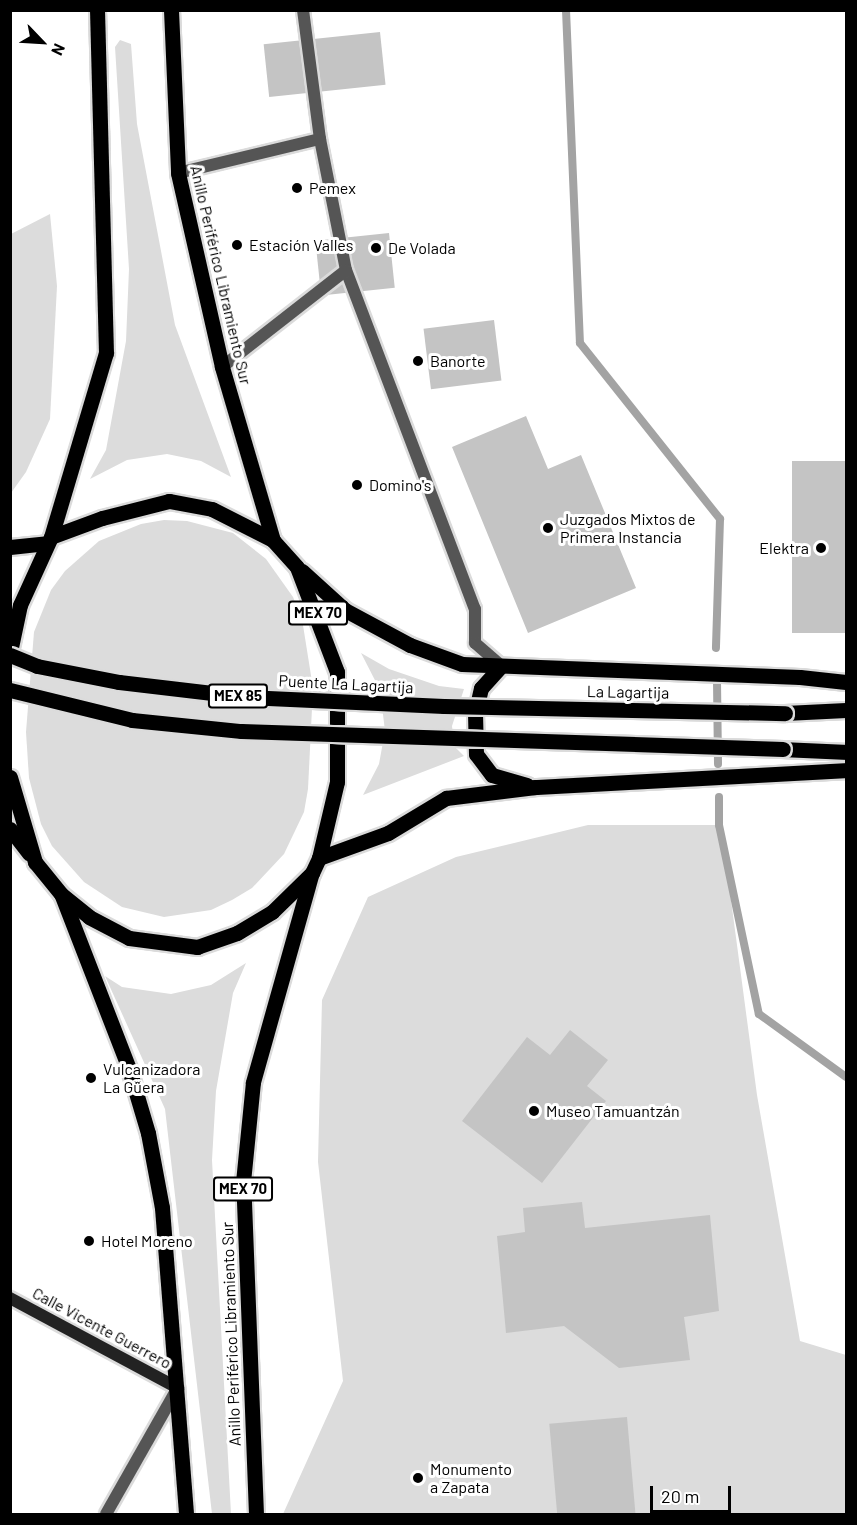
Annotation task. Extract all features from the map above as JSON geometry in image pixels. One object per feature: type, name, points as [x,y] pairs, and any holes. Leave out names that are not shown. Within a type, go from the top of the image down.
[{"type":"main road","points":[[10,654],[20,605],[49,540],[106,353],[97,10]]},
{"type":"main road","name":"Anillo Periférico Libramiento Sur","points":[[171,10],[178,173],[222,368],[273,540]]},
{"type":"main road","name":"Anillo Periférico Libramiento Sur","points":[[10,547],[49,540],[102,518],[169,501],[212,508],[273,540],[297,567],[337,672],[337,782],[319,858],[312,873],[253,1082],[243,1182],[256,1515]]},
{"type":"main road","points":[[297,567],[345,610],[410,645],[462,664],[800,676],[846,682]]},
{"type":"main road","name":"Puente La Lagartija","points":[[10,654],[37,666],[95,678],[200,691],[469,707]]},
{"type":"main road","points":[[501,666],[481,688],[475,713],[476,754],[492,775],[535,787]]},
{"type":"main road","name":"MEX 85","points":[[10,690],[132,720],[242,731],[846,752]]},
{"type":"main road","name":"La Lagartija","points":[[469,707],[785,713],[846,710]]},
{"type":"main road","points":[[319,858],[388,833],[446,798],[535,787],[846,770]]},
{"type":"main road","name":"Anillo Periférico Libramiento Sur","points":[[10,777],[35,862],[61,894],[89,917],[129,938],[197,947],[237,933],[272,912],[312,873]]},
{"type":"main road","points":[[10,829],[35,862]]},
{"type":"main road","name":"Anillo Periférico Libramiento Sur","points":[[61,894],[129,1069],[148,1133],[162,1208],[178,1388],[186,1515]]},
{"type":"street","points":[[303,10],[320,139],[346,270],[475,609],[475,643],[501,666]]},
{"type":"street","points":[[178,173],[320,139]]},
{"type":"street","points":[[222,368],[346,270]]},
{"type":"street","name":"Calle Vicente Guerrero","points":[[10,1298],[178,1388]]},
{"type":"street","points":[[106,1515],[178,1388]]},
{"type":"shaded area","points":[[120,40],[131,44],[137,124],[175,325],[231,477],[201,461],[167,454],[127,460],[90,479],[106,450],[126,341],[129,269],[115,47]]},
{"type":"shaded area","points":[[50,214],[57,286],[50,419],[26,472],[11,493],[11,234]]},
{"type":"shaded area","points":[[164,520],[187,521],[233,533],[266,559],[293,597],[302,619],[313,688],[308,789],[304,812],[284,854],[252,888],[232,900],[211,910],[164,917],[122,907],[84,882],[52,846],[41,824],[29,778],[26,732],[34,632],[51,590],[65,571],[99,541],[141,524]]},
{"type":"shaded area","points":[[361,653],[389,669],[439,686],[464,689],[452,726],[454,746],[464,756],[363,795],[379,764],[385,731],[380,690]]},
{"type":"shaded area","points":[[588,825],[721,825],[757,1095],[800,1341],[846,1355],[846,1514],[283,1514],[343,1381],[318,1162],[322,1000],[368,897],[456,857]]},
{"type":"shaded area","points":[[246,963],[233,993],[216,1091],[212,1160],[231,1514],[212,1514],[165,1109],[105,976],[122,987],[171,994],[211,985]]},
{"type":"building","points":[[380,32],[386,85],[269,97],[264,44]]},
{"type":"building","points":[[389,233],[395,288],[321,295],[315,241]]},
{"type":"building","points":[[494,320],[501,381],[431,389],[424,329]]},
{"type":"building","name":"Juzgados Mixtos de Primera Instancia","points":[[526,416],[548,469],[581,455],[636,588],[528,633],[452,447]]},
{"type":"building","name":"Elektra","points":[[792,461],[846,461],[846,633],[792,633]]},
{"type":"building","name":"Museo Tamuantzán","points":[[570,1030],[608,1060],[587,1086],[606,1101],[542,1183],[462,1121],[527,1037],[550,1055]]},
{"type":"building","points":[[582,1202],[585,1228],[710,1215],[719,1311],[684,1317],[690,1360],[619,1368],[564,1326],[506,1333],[497,1236],[525,1232],[523,1208]]},
{"type":"building","points":[[627,1417],[635,1514],[557,1514],[549,1424]]},
{"type":"waterway","points":[[566,10],[580,343],[720,519],[716,648]]},
{"type":"waterway","points":[[717,681],[718,764]]},
{"type":"waterway","points":[[719,797],[719,825],[759,1014],[846,1077]]},
{"type":"place","name":"Pemex","points":[[297,188]]},
{"type":"place","name":"Estación Valles","points":[[237,245]]},
{"type":"place","name":"De Volada","points":[[376,248]]},
{"type":"place","name":"Banorte","points":[[418,361]]},
{"type":"place","name":"Domino's","points":[[357,485]]},
{"type":"place","name":"Juzgados Mixtos de Primera Instancia","points":[[548,528]]},
{"type":"place","name":"Elektra","points":[[821,548]]},
{"type":"place","name":"Vulcanizadora La Güera","points":[[91,1078]]},
{"type":"place","name":"Museo Tamuantzán","points":[[534,1111]]},
{"type":"place","name":"Hotel Moreno","points":[[89,1241]]},
{"type":"place","name":"Monumento a Zapata","points":[[418,1478]]}]
